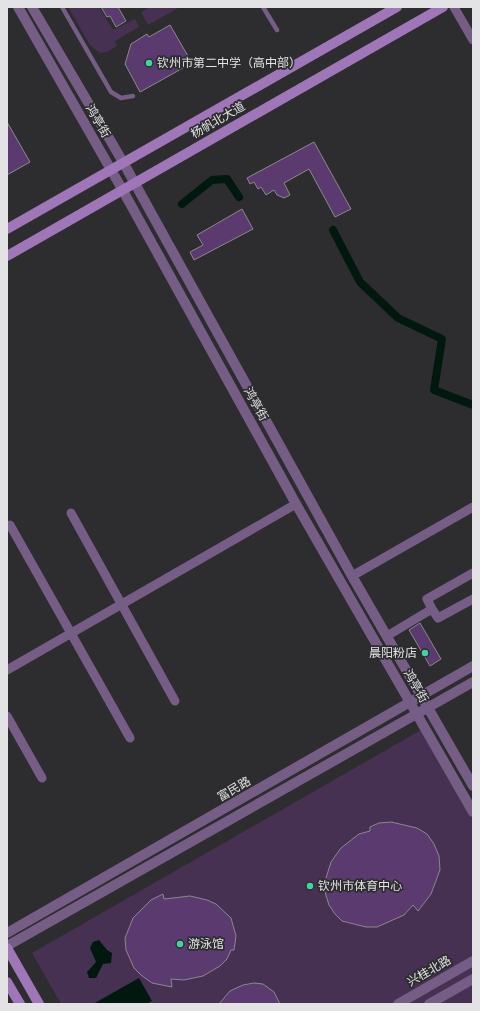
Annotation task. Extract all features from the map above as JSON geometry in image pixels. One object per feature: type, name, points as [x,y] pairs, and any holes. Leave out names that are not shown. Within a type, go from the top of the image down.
[{"type":"main road","name":"杨帆北大道","points":[[7,229],[397,7]]},
{"type":"main road","name":"杨帆北大道","points":[[7,256],[134,182],[443,7]]},
{"type":"main road","points":[[7,947],[39,1004]]},
{"type":"main road","points":[[7,982],[20,1004]]},
{"type":"street","name":"鸿亭街","points":[[18,7],[111,169],[296,504],[473,812]]},
{"type":"street","name":"鸿亭街","points":[[32,7],[123,162],[352,576],[473,786]]},
{"type":"street","points":[[454,7],[473,40]]},
{"type":"street","points":[[7,670],[296,504]]},
{"type":"street","points":[[352,576],[472,510]]},
{"type":"street","points":[[71,514],[175,702]]},
{"type":"street","points":[[10,525],[130,738]]},
{"type":"street","points":[[473,573],[427,599],[438,618],[473,599]]},
{"type":"street","points":[[387,636],[432,609]]},
{"type":"street","name":"富民路","points":[[7,933],[473,666]]},
{"type":"street","name":"富民路","points":[[7,947],[473,682]]},
{"type":"street","points":[[7,716],[42,778]]},
{"type":"street","name":"兴桂北路","points":[[398,1004],[473,961]]},
{"type":"street","points":[[429,1004],[473,979]]},
{"type":"lane","points":[[62,7],[112,92],[122,98],[133,96]]},
{"type":"lane","points":[[263,7],[277,30]]},
{"type":"shaded area","points":[[68,7],[99,7],[113,30],[135,19],[139,27],[115,41],[117,46],[107,52],[100,53],[90,45]]},
{"type":"shaded area","points":[[150,7],[180,7],[148,25],[141,12]]},
{"type":"shaded area","name":"钦州市体育中心","points":[[421,730],[473,820],[473,1004],[61,1004],[32,953]]},
{"type":"shaded area","points":[[99,940],[107,950],[112,953],[111,963],[103,964],[96,978],[89,978],[87,972],[96,962],[90,948],[93,942]]},
{"type":"shaded area","points":[[139,978],[152,1001],[146,1004],[93,1004]]},
{"type":"building","points":[[101,7],[118,7],[126,21],[116,27],[110,16],[107,17]]},
{"type":"building","points":[[170,25],[192,63],[140,92],[125,64],[131,44],[147,34],[149,37]]},
{"type":"building","points":[[7,122],[30,162],[7,175]]},
{"type":"building","points":[[314,142],[351,209],[335,217],[309,169],[284,183],[290,195],[284,198],[277,195],[274,190],[266,195],[261,187],[258,189],[254,182],[250,184],[247,178]]},
{"type":"building","points":[[242,209],[253,229],[194,260],[190,252],[203,245],[197,235]]},
{"type":"building","points":[[420,623],[441,659],[430,666],[409,630]]},
{"type":"building","points":[[391,822],[417,828],[427,834],[434,844],[439,856],[440,870],[431,894],[418,911],[413,905],[404,915],[377,927],[366,927],[342,921],[329,905],[324,889],[331,862],[341,848],[359,834],[370,831],[370,827],[379,823]]},
{"type":"building","name":"游泳馆","points":[[163,894],[164,899],[190,896],[216,904],[231,918],[236,936],[234,950],[231,950],[227,959],[220,966],[203,976],[184,980],[171,979],[172,987],[152,983],[141,975],[134,968],[126,950],[125,938],[133,918],[151,900]]},
{"type":"building","points":[[254,983],[263,984],[274,992],[280,1004],[219,1004],[230,991],[243,985]]},
{"type":"waterway","points":[[182,204],[212,180],[227,179],[239,197]]},
{"type":"waterway","points":[[333,230],[360,282],[398,318],[442,339],[434,390],[473,405]]},
{"type":"place","name":"钦州市第二中学（高中部）","points":[[149,63]]},
{"type":"place","name":"晨阳粉店","points":[[425,653]]},
{"type":"place","name":"钦州市体育中心","points":[[310,886]]},
{"type":"place","name":"游泳馆","points":[[180,944]]}]
